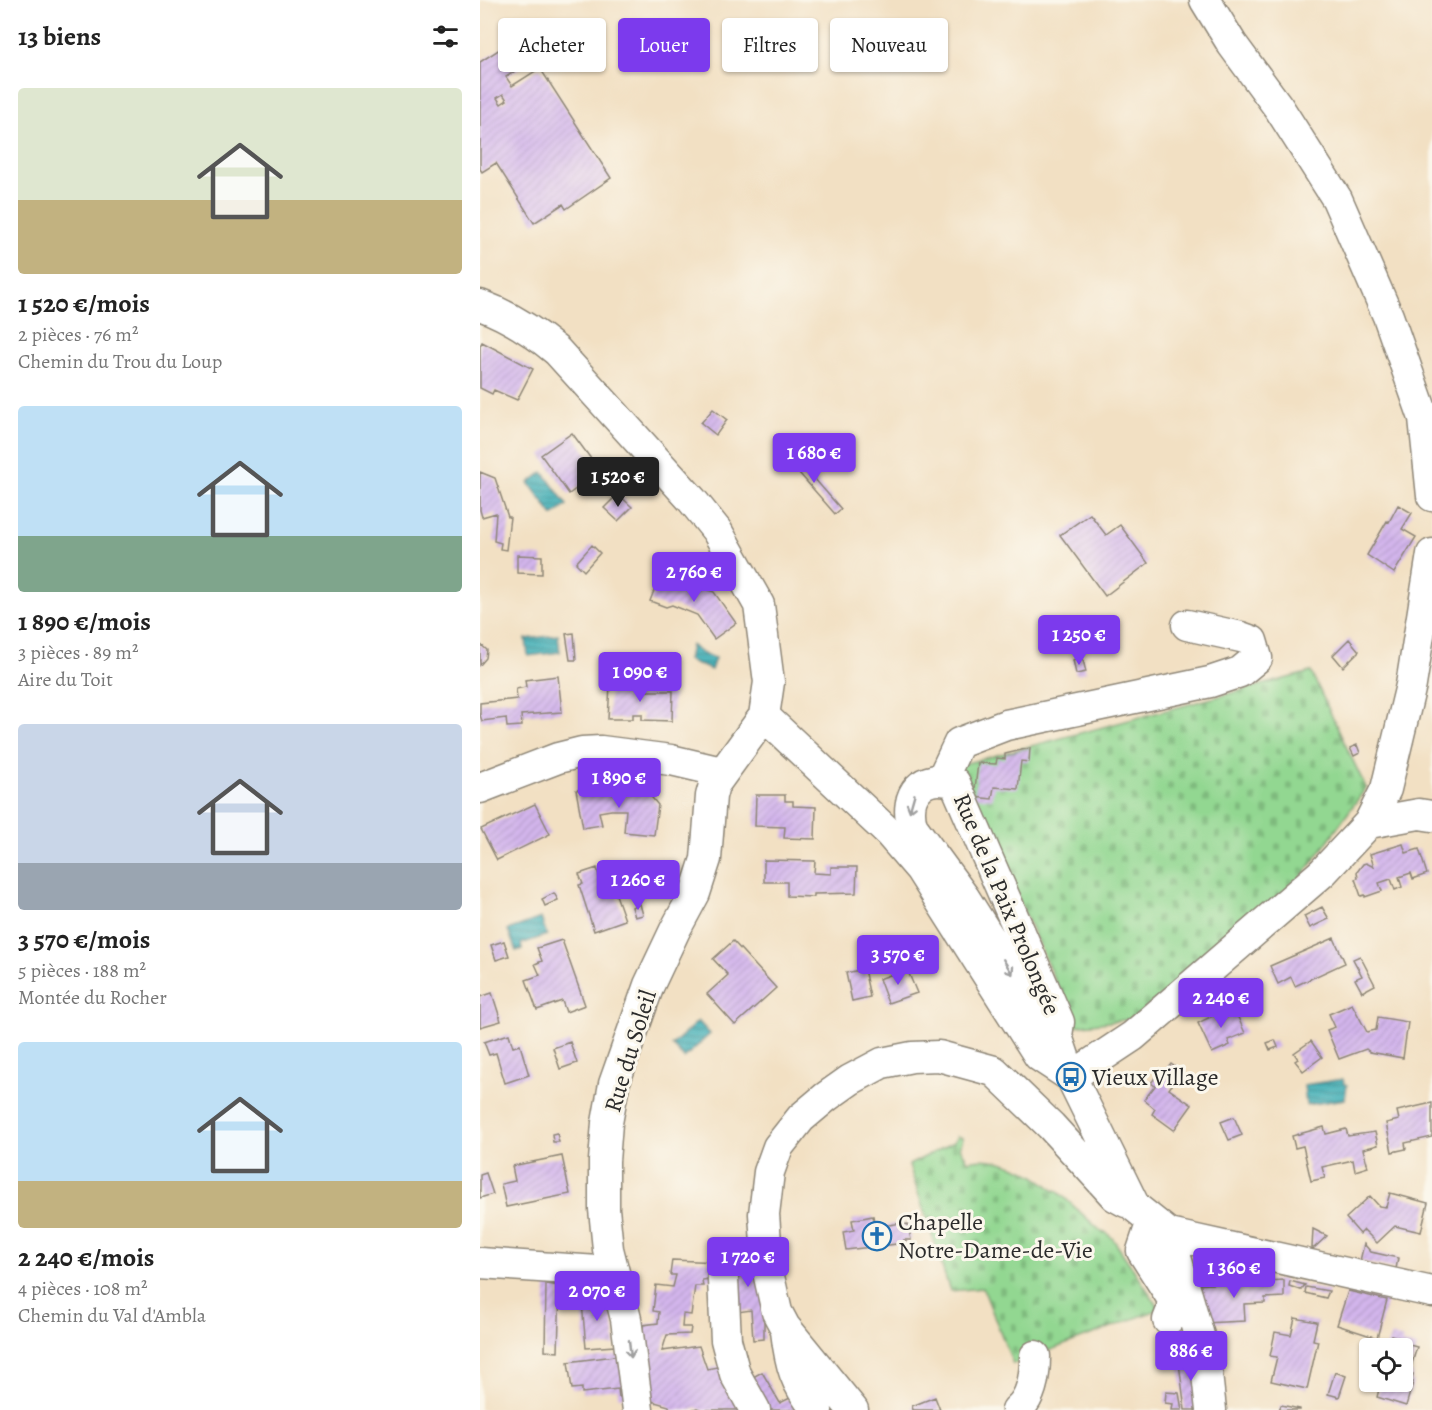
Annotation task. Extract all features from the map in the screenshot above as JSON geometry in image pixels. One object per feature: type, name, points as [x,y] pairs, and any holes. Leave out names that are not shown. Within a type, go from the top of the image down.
[{"type":"street","points":[[1205,0],[1232,44],[1279,108],[1337,199],[1388,316],[1424,418],[1432,496]]},
{"type":"street","points":[[1230,0],[1232,44]]},
{"type":"street","points":[[480,305],[503,313],[532,331],[557,351],[692,500],[717,531],[759,605],[769,682],[764,716],[889,833],[912,860],[931,886],[1039,1056],[1071,1077],[1133,1036],[1323,872],[1369,823],[1386,789],[1411,685],[1432,554]]},
{"type":"street","points":[[942,779],[959,743],[1006,725],[1210,682],[1240,672],[1257,658],[1252,641],[1187,625]]},
{"type":"street","name":"Rue du Soleil","points":[[638,1410],[626,1319],[613,1272],[604,1209],[607,1123],[614,1084],[649,985],[695,893],[706,859],[711,796],[714,785],[764,716]]},
{"type":"street","points":[[480,788],[558,758],[582,752],[601,751],[671,760],[722,772]]},
{"type":"street","name":"Rue de la Paix Prolongée","points":[[1057,1036],[1059,1022],[955,783],[942,779],[930,780],[919,786],[912,798],[909,814],[912,826],[964,897],[1037,1013],[1057,1036],[1071,1077],[1152,1221],[1205,1356],[1211,1410]]},
{"type":"street","points":[[1369,823],[1419,814],[1432,816]]},
{"type":"street","points":[[853,1410],[785,1327],[777,1312],[768,1272],[764,1214],[769,1172],[778,1147],[801,1118],[826,1096],[882,1063],[912,1057],[939,1056],[994,1071],[1051,1126],[1114,1196],[1152,1221],[1432,1292]]},
{"type":"street","points":[[1152,1221],[1142,1251],[1172,1298],[1172,1310],[1168,1320]]},
{"type":"street","points":[[722,1260],[726,1340],[735,1374],[755,1410]]},
{"type":"street","points":[[480,1263],[613,1272]]},
{"type":"street","points":[[785,1327],[790,1360],[802,1393],[817,1410]]},
{"type":"street","points":[[1017,1410],[1026,1401],[1032,1382],[1035,1356]]},
{"type":"green space","points":[[1311,672],[1366,788],[1297,884],[1133,1019],[1075,1026],[959,765]]},
{"type":"green space","points":[[957,1136],[963,1138],[960,1148],[968,1161],[1002,1162],[1026,1171],[1054,1191],[1056,1190],[1103,1233],[1105,1232],[1113,1239],[1160,1309],[1013,1364],[983,1288],[950,1291],[909,1165],[954,1142]]},
{"type":"water","points":[[543,472],[567,505],[553,516],[529,483]]},
{"type":"water","points":[[558,635],[560,652],[528,656],[526,639]]},
{"type":"water","points":[[691,645],[701,653],[715,658],[711,670],[688,660]]},
{"type":"water","points":[[541,918],[547,935],[521,944],[522,949],[516,951],[508,930]]},
{"type":"water","points":[[698,1021],[710,1034],[684,1058],[672,1045]]},
{"type":"water","points":[[1343,1079],[1344,1084],[1347,1085],[1345,1099],[1306,1105],[1304,1085]]},
{"type":"building","points":[[498,50],[498,72],[514,72],[506,77],[512,86],[534,72],[543,72],[611,178],[566,209],[563,204],[534,223],[496,163],[482,172],[480,169],[480,62]],"holes":[[[503,94],[507,100],[501,104],[497,98]]]},
{"type":"building","points":[[482,342],[533,369],[517,400],[494,390],[492,394],[480,388],[480,346]]},
{"type":"building","points":[[713,409],[727,420],[716,435],[701,423]]},
{"type":"building","points":[[572,433],[600,471],[569,494],[541,455]]},
{"type":"building","points":[[792,453],[841,509],[835,514],[786,458]]},
{"type":"building","points":[[480,472],[495,478],[508,517],[510,517],[506,550],[500,549],[501,543],[494,541],[496,513],[482,517]]},
{"type":"building","points":[[618,494],[632,507],[618,521],[604,508]]},
{"type":"building","points":[[1398,505],[1412,513],[1402,529],[1416,537],[1394,573],[1367,555]]},
{"type":"building","points":[[1090,514],[1106,535],[1120,525],[1148,563],[1105,596],[1060,535]]},
{"type":"building","points":[[592,545],[600,553],[584,571],[576,563]]},
{"type":"building","points":[[517,555],[542,556],[542,574],[517,573]]},
{"type":"building","points":[[660,575],[679,583],[681,579],[714,592],[736,623],[714,639],[697,615],[672,605],[666,607],[650,601]]},
{"type":"building","points":[[574,633],[576,660],[570,660],[566,634]]},
{"type":"building","points":[[1349,639],[1359,651],[1343,667],[1333,655]]},
{"type":"building","points":[[480,644],[487,650],[486,658],[480,665]]},
{"type":"building","points":[[1082,656],[1086,672],[1076,674],[1073,660]]},
{"type":"building","points":[[614,667],[621,669],[617,680],[611,678]]},
{"type":"building","points":[[558,676],[562,712],[521,715],[522,726],[507,727],[506,718],[482,721],[480,703],[517,699],[516,689],[526,687],[525,680]]},
{"type":"building","points":[[624,683],[647,684],[646,691],[673,691],[672,721],[642,720],[642,714],[633,714],[633,719],[608,719],[610,685],[624,685]]},
{"type":"building","points":[[1357,745],[1360,753],[1354,756],[1350,748]]},
{"type":"building","points":[[1030,748],[1029,762],[1021,761],[1018,789],[994,787],[992,799],[974,797],[978,763],[996,764],[997,758],[1005,759],[1005,754]]},
{"type":"building","points":[[588,788],[589,793],[607,788],[648,793],[658,805],[654,835],[624,832],[626,810],[599,812],[602,825],[583,828],[576,790]]},
{"type":"building","points":[[756,795],[785,795],[785,801],[793,801],[793,806],[816,807],[815,839],[784,838],[785,827],[755,826]]},
{"type":"building","points":[[535,804],[550,834],[497,860],[481,829]]},
{"type":"building","points":[[1403,844],[1406,853],[1419,849],[1427,874],[1413,879],[1411,873],[1399,877],[1402,887],[1395,890],[1391,879],[1379,883],[1382,891],[1365,897],[1365,895],[1361,896],[1355,879],[1358,878],[1357,872],[1363,864],[1374,867],[1370,854]]},
{"type":"building","points":[[764,860],[815,861],[814,873],[831,874],[831,867],[857,867],[856,893],[814,894],[814,897],[787,896],[787,882],[764,882]]},
{"type":"building","points":[[650,862],[666,862],[668,881],[652,882]]},
{"type":"building","points":[[597,868],[600,879],[609,875],[625,920],[594,931],[579,885],[583,884],[579,874]]},
{"type":"building","points":[[554,893],[558,900],[545,906],[542,899]]},
{"type":"building","points":[[640,904],[643,915],[635,917],[632,907]]},
{"type":"building","points":[[1322,907],[1329,919],[1310,928],[1304,916]]},
{"type":"building","points":[[1334,938],[1345,963],[1295,986],[1291,977],[1278,984],[1270,966]]},
{"type":"building","points":[[562,940],[585,1005],[566,1012],[562,1001],[537,1010],[526,980],[540,975],[535,964],[542,961],[537,948]]},
{"type":"building","points":[[504,941],[509,956],[496,960],[491,945]]},
{"type":"building","points":[[733,941],[776,988],[735,1025],[707,994],[728,975],[713,959]]},
{"type":"building","points":[[1360,956],[1375,985],[1362,992],[1355,979],[1362,976],[1353,959]]},
{"type":"building","points":[[864,969],[870,997],[852,1001],[846,973]]},
{"type":"building","points":[[907,969],[917,993],[888,1003],[879,979]]},
{"type":"building","points":[[492,993],[501,1021],[480,1027],[480,997]]},
{"type":"building","points":[[1352,1004],[1367,1032],[1376,1030],[1378,1017],[1408,1022],[1403,1058],[1370,1052],[1366,1049],[1339,1059],[1327,1030],[1335,1027],[1329,1014]]},
{"type":"building","points":[[1233,1006],[1245,1033],[1228,1040],[1230,1045],[1212,1053],[1198,1023]]},
{"type":"building","points":[[509,1034],[513,1047],[520,1045],[529,1075],[505,1083],[496,1053],[489,1055],[484,1042]]},
{"type":"building","points":[[1275,1040],[1278,1047],[1270,1050],[1267,1043]]},
{"type":"building","points":[[1311,1041],[1322,1057],[1303,1071],[1295,1061],[1298,1059],[1294,1053]]},
{"type":"building","points":[[570,1042],[577,1063],[560,1069],[553,1048]]},
{"type":"building","points":[[1171,1064],[1181,1071],[1169,1089],[1192,1105],[1174,1130],[1152,1114],[1155,1109],[1144,1100],[1155,1086],[1151,1083],[1161,1070],[1165,1072]]},
{"type":"building","points":[[1432,1103],[1432,1137],[1405,1143],[1406,1149],[1392,1152],[1386,1123],[1399,1120],[1397,1111]]},
{"type":"building","points":[[1234,1117],[1242,1135],[1229,1140],[1221,1122]]},
{"type":"building","points":[[1324,1127],[1326,1134],[1346,1129],[1348,1136],[1375,1132],[1378,1145],[1363,1149],[1368,1167],[1355,1171],[1353,1160],[1322,1167],[1325,1178],[1311,1181],[1303,1146],[1295,1148],[1292,1136]]},
{"type":"building","points":[[557,1133],[559,1142],[553,1142],[552,1134]]},
{"type":"building","points":[[562,1156],[570,1194],[506,1207],[501,1184],[515,1181],[512,1166]]},
{"type":"building","points":[[486,1173],[493,1194],[480,1198],[480,1175]]},
{"type":"building","points":[[1390,1193],[1428,1203],[1421,1232],[1395,1226],[1377,1243],[1364,1230],[1360,1234],[1346,1218],[1370,1196],[1379,1206],[1386,1207]]},
{"type":"building","name":"Chapelle Notre-Dame-de-Vie","points":[[873,1216],[875,1227],[908,1224],[911,1240],[904,1240],[905,1243],[846,1250],[843,1232],[854,1230],[852,1220]]},
{"type":"building","points":[[1313,1229],[1327,1236],[1312,1248]]},
{"type":"building","points":[[1364,1244],[1371,1252],[1398,1258],[1396,1269],[1360,1261]]},
{"type":"building","points":[[758,1248],[764,1299],[764,1339],[753,1340],[751,1310],[731,1313],[732,1249]]},
{"type":"building","points":[[672,1260],[719,1262],[719,1278],[702,1280],[703,1286],[695,1286],[691,1315],[683,1314],[682,1327],[691,1327],[690,1334],[667,1335],[662,1351],[699,1346],[707,1369],[727,1365],[752,1410],[702,1410],[697,1408],[670,1410],[669,1406],[644,1399],[643,1325],[658,1323],[659,1312],[653,1311],[656,1285],[673,1287],[676,1275],[670,1275]]},
{"type":"building","points":[[1284,1280],[1284,1297],[1265,1298],[1265,1303],[1244,1304],[1245,1321],[1203,1323],[1193,1285]]},
{"type":"building","points":[[1290,1281],[1305,1285],[1301,1290],[1289,1286]]},
{"type":"building","points":[[546,1284],[560,1286],[558,1352],[545,1351]]},
{"type":"building","points":[[1306,1287],[1329,1291],[1326,1298],[1305,1293]]},
{"type":"building","points":[[581,1291],[602,1296],[603,1304],[611,1303],[615,1346],[586,1348]]},
{"type":"building","points":[[1348,1291],[1387,1300],[1377,1338],[1337,1325]]},
{"type":"building","points":[[1295,1318],[1317,1322],[1313,1340],[1318,1341],[1307,1389],[1271,1381],[1277,1357],[1270,1356],[1275,1332],[1291,1335]]},
{"type":"building","points":[[1413,1346],[1417,1347],[1413,1360]]},
{"type":"building","points":[[1196,1351],[1204,1410],[1185,1410],[1178,1355]]},
{"type":"building","points":[[622,1355],[628,1396],[619,1397],[618,1389],[582,1393],[582,1388],[572,1389],[568,1362]]},
{"type":"building","points":[[762,1372],[780,1403],[794,1396],[801,1410],[760,1410],[744,1382]]},
{"type":"building","points":[[1335,1372],[1346,1376],[1339,1397],[1328,1394]]},
{"type":"building","points":[[1166,1392],[1179,1393],[1182,1410],[1172,1410],[1173,1404],[1165,1403]]},
{"type":"building","points":[[1378,1392],[1410,1392],[1406,1406],[1377,1397]]},
{"type":"building","points":[[935,1397],[940,1410],[913,1410],[912,1406]]},
{"type":"building","points":[[1281,1405],[1300,1409],[1300,1410],[1279,1410]]},
{"type":"place","name":"Vieux Village","points":[[1071,1077]]},
{"type":"place","name":"Chapelle Notre-Dame-de-Vie","points":[[877,1236]]}]
